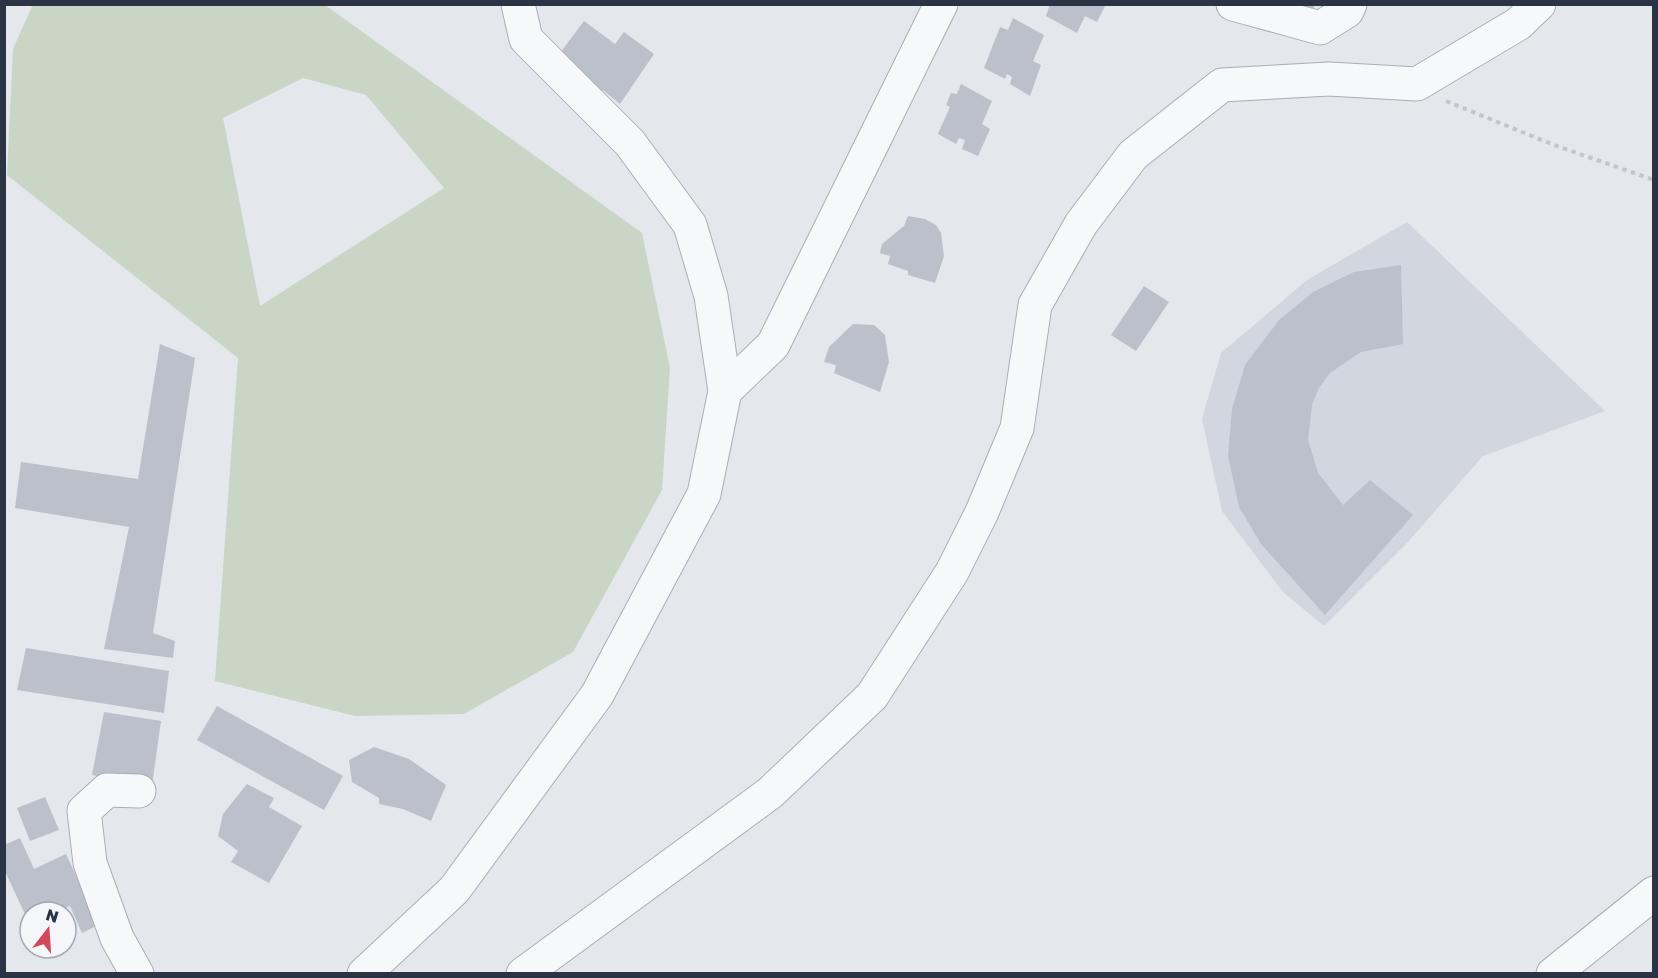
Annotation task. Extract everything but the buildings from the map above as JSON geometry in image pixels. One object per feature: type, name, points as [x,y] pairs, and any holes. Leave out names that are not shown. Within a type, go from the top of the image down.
[{"type":"street","points":[[364,974],[454,890],[597,695],[704,494],[725,390],[711,296],[690,225],[630,143],[526,39],[518,4]]},
{"type":"street","points":[[725,390],[773,345],[941,4]]},
{"type":"street","points":[[1233,4],[1320,28],[1347,10],[1350,4]]},
{"type":"street","points":[[524,974],[770,794],[872,696],[952,572],[996,480],[1017,428],[1035,305],[1081,224],[1133,155],[1222,85],[1329,79],[1417,84],[1518,24],[1539,4]]},
{"type":"street","points":[[136,974],[117,938],[90,863],[84,812],[107,790],[139,791]]},
{"type":"street","points":[[1553,974],[1653,893]]},
{"type":"path","points":[[1450,104],[1653,180]]},
{"type":"shaded area","points":[[1407,222],[1605,411],[1483,456],[1408,542],[1324,626],[1283,592],[1222,511],[1202,419],[1221,353],[1307,280]]},
{"type":"green space","points":[[33,4],[325,5],[642,233],[670,368],[662,490],[573,652],[464,714],[355,716],[215,681],[238,358],[7,175],[13,49]],"holes":[[[303,78],[366,95],[444,188],[260,306],[223,118]]]}]
